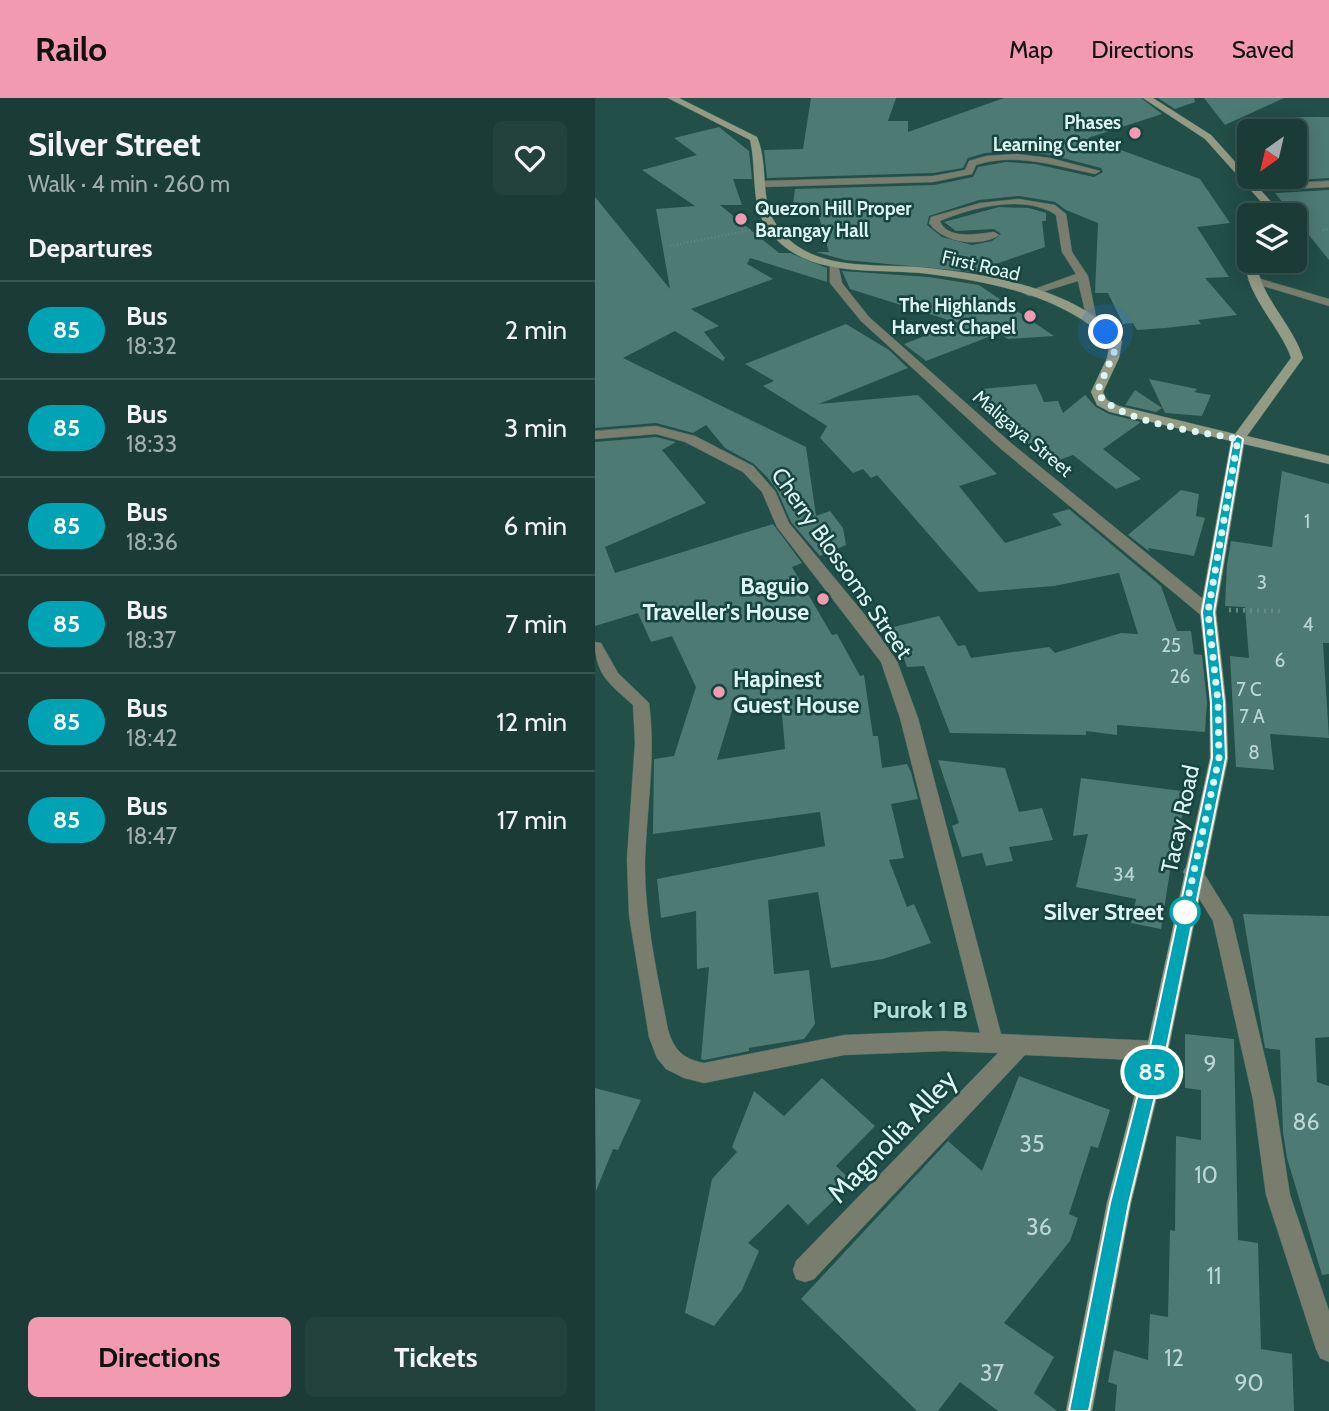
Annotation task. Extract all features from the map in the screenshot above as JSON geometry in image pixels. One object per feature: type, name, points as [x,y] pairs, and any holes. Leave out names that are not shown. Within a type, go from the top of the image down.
[{"type":"main road","name":"First Road","points":[[673,98],[754,139],[759,152],[764,211],[779,236],[799,254],[834,266],[931,271],[1029,293],[1093,320],[1116,341],[1113,358],[1097,392],[1103,401],[1136,416],[1238,439]]},
{"type":"main road","points":[[1147,98],[1208,137],[1237,167]]},
{"type":"main road","points":[[1258,189],[1269,203]]},
{"type":"main road","points":[[1253,273],[1254,280],[1294,345],[1297,358],[1238,439],[1329,460]]},
{"type":"main road","name":"Tacay Road","points":[[1079,1411],[1119,1203],[1157,1051],[1219,758],[1216,611],[1238,439]]},
{"type":"street","points":[[761,184],[933,179],[969,173],[972,163],[989,158],[1048,161],[1095,172]]},
{"type":"street","points":[[1307,185],[1329,184]]},
{"type":"street","points":[[993,235],[953,236],[943,232],[934,223],[935,219],[951,212],[987,205],[1050,205],[1061,214],[1067,252],[1082,276],[1093,320]]},
{"type":"street","name":"Maligaya Street","points":[[834,266],[836,283],[865,319],[1006,446],[1216,611]]},
{"type":"street","points":[[1029,293],[1082,276]]},
{"type":"street","points":[[1254,280],[1329,303]]},
{"type":"street","name":"Cherry Blossoms Street","points":[[595,435],[656,430],[690,439],[722,453],[748,469],[768,491],[782,524],[859,619],[889,661],[909,719],[993,1043]]},
{"type":"street","points":[[595,647],[612,677],[641,704],[644,766],[636,860],[640,921],[659,1032],[665,1052],[675,1063],[687,1070],[704,1073],[844,1045],[944,1041],[1157,1051]]},
{"type":"street","points":[[1193,872],[1222,919],[1264,1100],[1277,1195],[1329,1349]]},
{"type":"street","name":"Magnolia Alley","points":[[805,1270],[1021,1044]]},
{"type":"path","points":[[670,246],[757,229]]},
{"type":"path","points":[[1323,230],[1329,229]]},
{"type":"path","points":[[1216,611],[1283,611]]},
{"type":"building","points":[[811,98],[896,98],[888,121],[908,121],[908,132],[1004,98],[1141,98],[1162,114],[1088,138],[1200,179],[1230,223],[1197,227],[1229,277],[1205,278],[1237,315],[1198,320],[1201,324],[1165,328],[1137,330],[1133,323],[1123,324],[1108,293],[1095,293],[1098,223],[1066,210],[1055,202],[1019,196],[979,200],[929,216],[927,225],[942,237],[972,245],[992,241],[1001,234],[994,229],[956,231],[944,222],[999,207],[1029,208],[1046,213],[1046,221],[1042,221],[1045,247],[973,272],[845,260],[816,252],[829,252],[815,203],[793,204],[795,189],[934,185],[973,177],[978,167],[1006,162],[1035,164],[1094,177],[1103,172],[1101,168],[1051,155],[1017,151],[985,153],[968,158],[963,168],[933,173],[767,178],[764,150],[803,149]]},
{"type":"building","points":[[1158,98],[1194,98],[1195,102],[1175,109]]},
{"type":"building","points":[[1204,98],[1284,98],[1237,119],[1225,125]]},
{"type":"building","points":[[1329,117],[1329,178],[1307,179],[1307,119],[1295,119]]},
{"type":"building","points":[[719,127],[749,151],[752,179],[733,179],[742,205],[720,205],[779,253],[790,253],[827,268],[827,282],[750,258],[747,264],[773,279],[691,309],[719,326],[704,332],[725,358],[723,361],[675,331],[623,358],[806,447],[816,516],[830,511],[843,528],[846,545],[820,556],[791,522],[777,490],[767,477],[754,464],[725,448],[706,425],[693,433],[656,423],[595,428],[595,197],[670,289],[656,209],[695,206],[642,170],[697,155],[674,138]]},
{"type":"building","points":[[1329,190],[1329,260],[1307,233],[1307,203],[1283,203],[1275,193]]},
{"type":"building","points":[[842,271],[929,277],[979,285],[1054,336],[1008,339],[999,333],[926,361],[904,344],[958,323],[850,289]]},
{"type":"building","points":[[846,324],[889,350],[908,368],[819,404],[918,395],[997,474],[959,486],[1005,543],[1062,525],[1052,514],[1069,509],[1161,586],[1177,631],[1191,631],[1194,654],[1202,655],[1207,702],[1205,732],[1117,725],[1117,735],[1086,731],[1086,735],[950,733],[924,666],[907,667],[893,627],[939,616],[958,646],[965,645],[971,658],[1049,647],[1055,653],[1121,633],[1138,634],[1119,573],[1054,586],[979,592],[877,475],[871,478],[863,469],[853,473],[820,438],[827,426],[763,386],[774,381],[745,364]]},
{"type":"building","points":[[1149,379],[1197,389],[1194,392],[1211,395],[1202,416],[1165,413]]},
{"type":"building","points":[[1036,384],[1044,402],[1058,401],[1063,413],[1085,395],[1096,407],[1109,414],[1141,422],[1103,449],[1141,479],[1116,489],[1073,455],[1051,463],[989,413],[981,389]]},
{"type":"building","points":[[1135,390],[1162,408],[1156,412],[1125,405]]},
{"type":"building","points":[[656,437],[676,442],[662,450],[706,503],[605,547],[615,573],[773,524],[802,563],[792,567],[832,635],[837,634],[860,676],[864,675],[873,736],[878,736],[882,768],[907,764],[911,772],[918,799],[891,804],[904,858],[889,860],[907,907],[914,904],[931,943],[883,959],[831,968],[818,892],[768,900],[774,974],[809,970],[815,1024],[804,1039],[701,1059],[709,967],[697,969],[696,911],[661,918],[657,879],[825,846],[820,812],[653,834],[654,759],[674,756],[696,687],[672,636],[651,642],[638,613],[595,626],[595,442]],"holes":[[[781,702],[785,749],[717,760],[734,704]]]},
{"type":"building","points":[[1282,471],[1329,484],[1329,643],[1323,643],[1329,738],[1270,734],[1274,770],[1236,767],[1230,656],[1249,658],[1245,607],[1225,606],[1227,564],[1231,541],[1272,547]]},
{"type":"building","points":[[1181,490],[1199,494],[1196,516],[1205,518],[1194,556],[1148,548],[1150,552],[1128,535]]},
{"type":"building","points":[[938,760],[1005,768],[1019,812],[1042,808],[1053,840],[1009,847],[1013,861],[986,866],[982,853],[962,857],[952,826],[959,823]]},
{"type":"building","points":[[1081,778],[1189,792],[1174,845],[1161,929],[1131,923],[1136,899],[1076,887],[1088,834],[1073,836]]},
{"type":"building","points":[[1243,914],[1329,916],[1329,1037],[1315,1038],[1317,1082],[1329,1086],[1329,1274],[1322,1275],[1287,1158],[1283,1132],[1280,1050],[1265,1048]]},
{"type":"building","points":[[1185,1034],[1234,1039],[1238,1240],[1258,1243],[1261,1349],[1292,1354],[1294,1411],[1115,1411],[1117,1385],[1108,1382],[1114,1350],[1148,1360],[1150,1314],[1168,1317],[1170,1230],[1175,1231],[1176,1136],[1201,1140],[1201,1090],[1185,1088]]},
{"type":"building","points":[[1019,1076],[1110,1110],[1098,1148],[1091,1146],[1069,1214],[1078,1218],[1070,1241],[1004,1323],[1054,1357],[1034,1393],[1057,1411],[998,1411],[960,1382],[938,1411],[917,1411],[801,1299],[948,1141],[982,1171]]},
{"type":"building","points":[[822,1078],[875,1126],[836,1166],[853,1182],[808,1225],[788,1204],[748,1243],[759,1251],[742,1290],[714,1326],[685,1313],[712,1179],[737,1152],[732,1147],[754,1091],[784,1116]]},
{"type":"building","points":[[595,1088],[641,1100],[618,1150],[613,1149],[596,1191]]},
{"type":"bus line","name":"85","points":[[1079,1411],[1119,1203],[1157,1051],[1219,758],[1218,702],[1208,612],[1214,563],[1238,439]]},
{"type":"place","name":"Phases Learning Center","points":[[1135,133]]},
{"type":"place","name":"Quezon Hill Proper Barangay Hall","points":[[741,219]]},
{"type":"place","name":"The Highlands Harvest Chapel","points":[[1030,316]]},
{"type":"place","name":"Baguio Traveller's House","points":[[823,599]]},
{"type":"place","name":"Hapinest Guest House","points":[[719,692]]},
{"type":"place","name":"Silver Street","points":[[1185,912]]},
{"type":"district","name":"Purok 1 B","points":[[920,1010]]},
{"type":"route","points":[[1106,332],[1116,341],[1116,348],[1097,392],[1103,401],[1115,409],[1136,416],[1238,439],[1214,563],[1208,612],[1218,702],[1219,758],[1185,912]]}]
